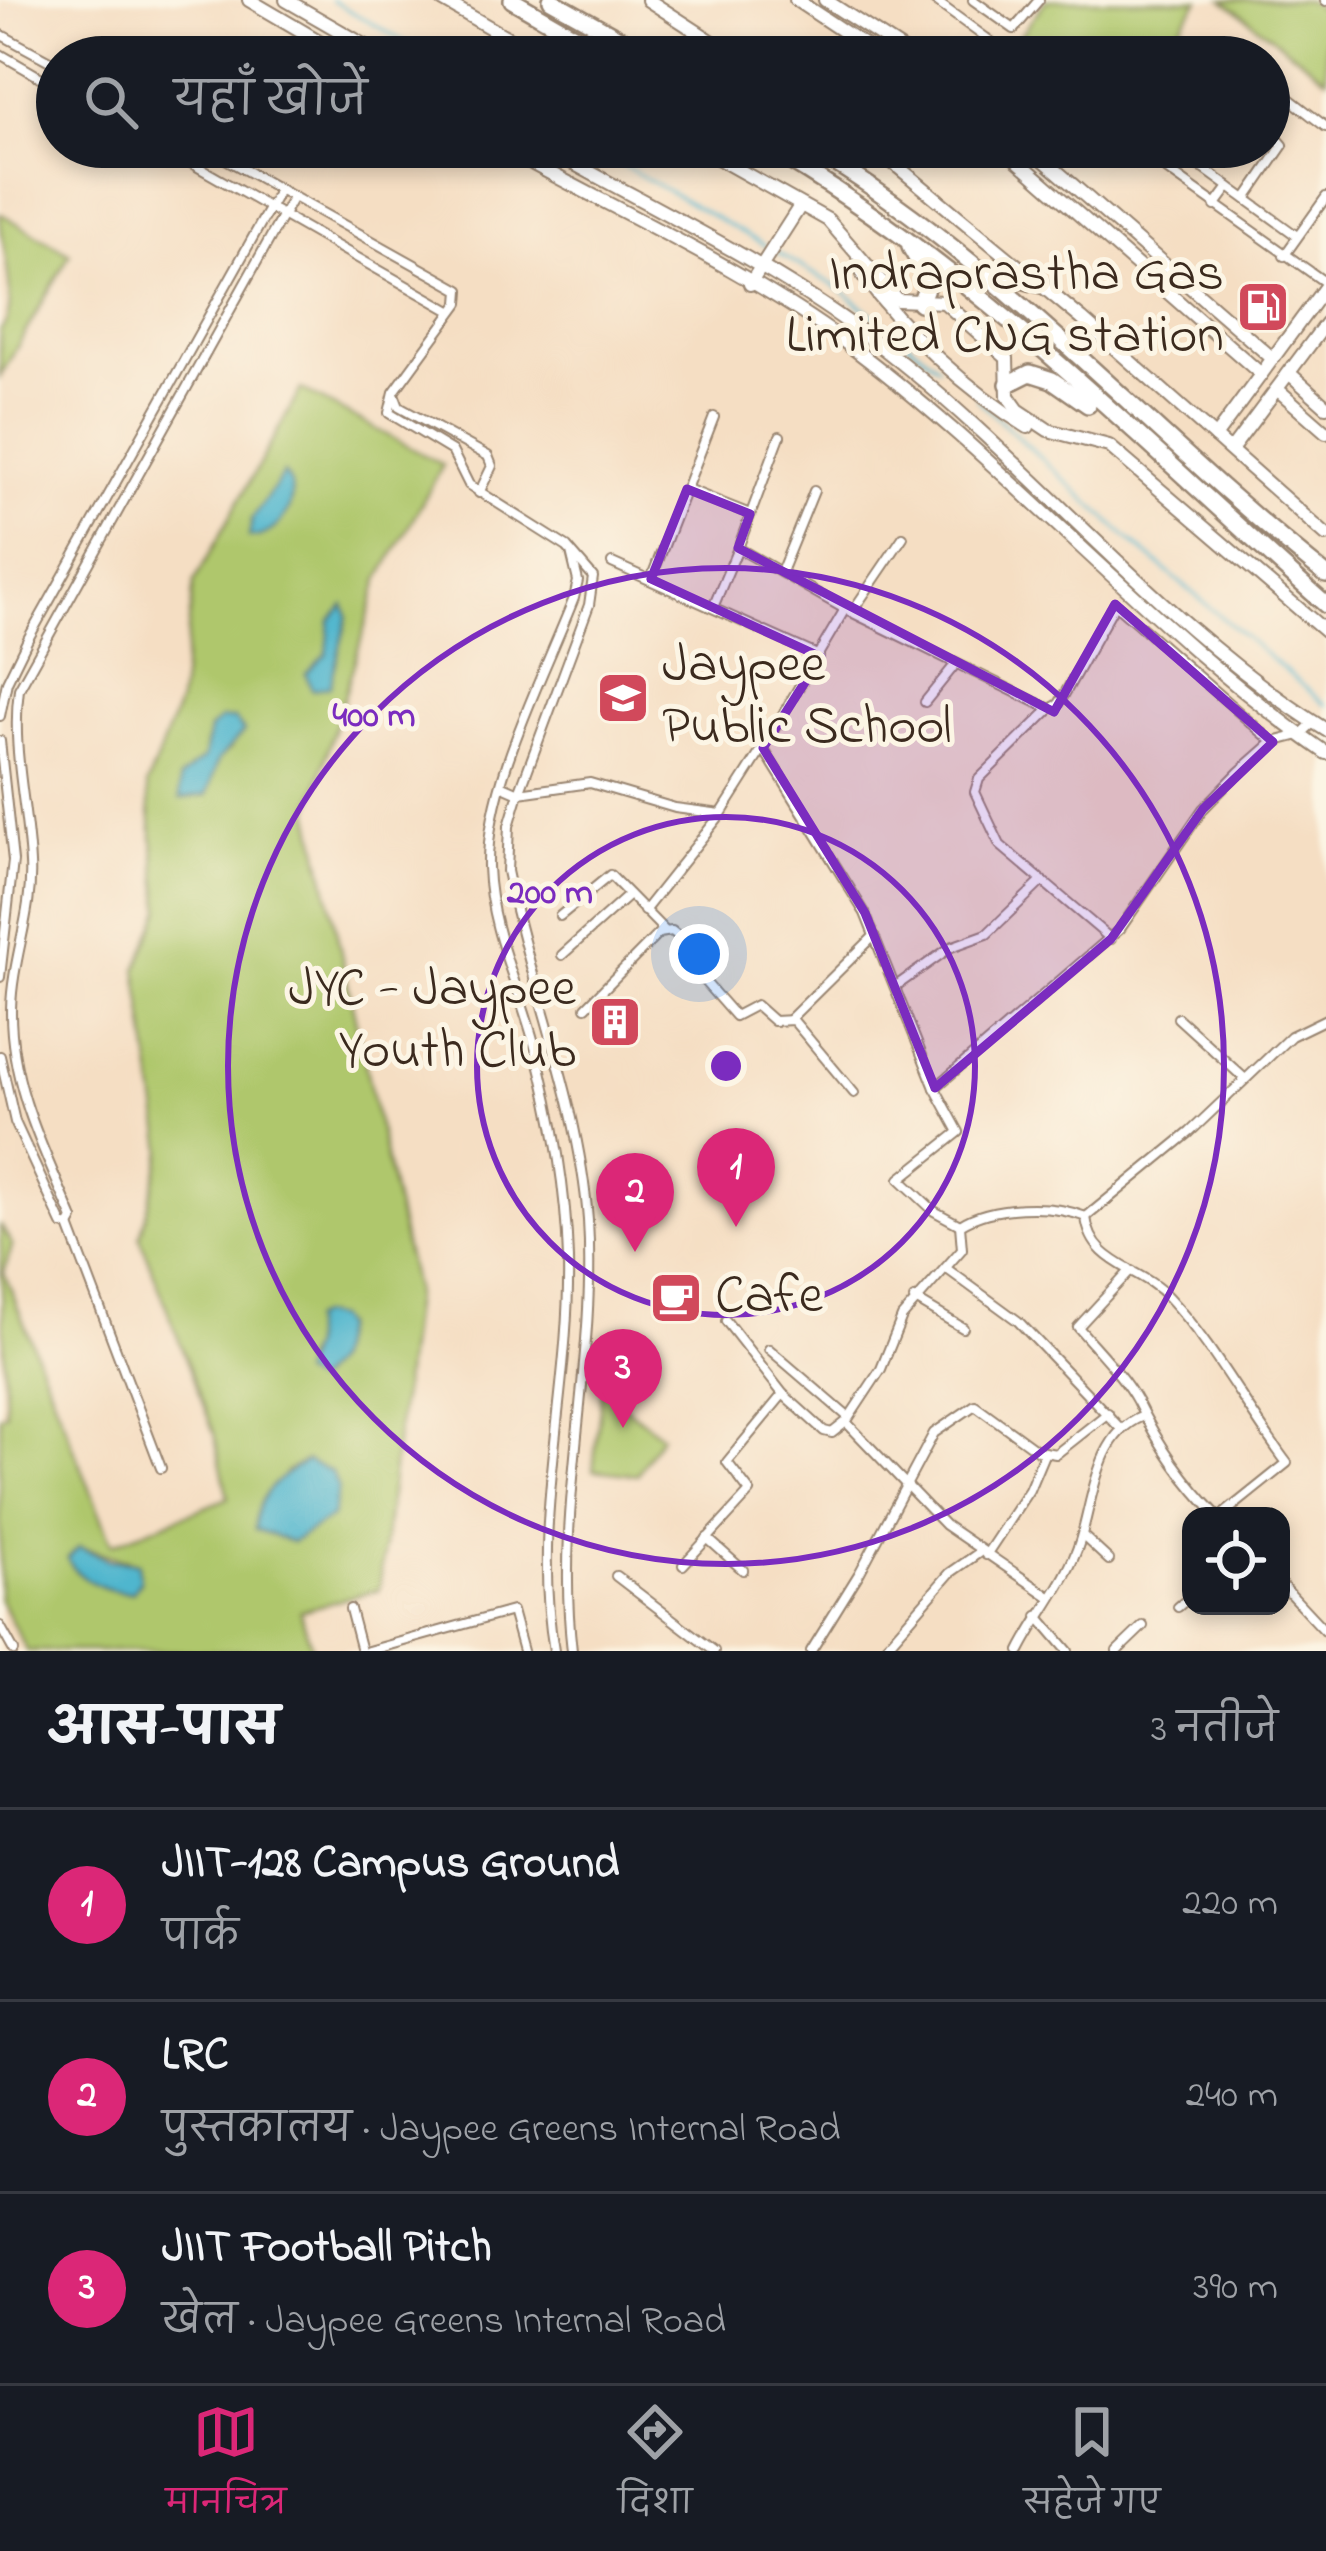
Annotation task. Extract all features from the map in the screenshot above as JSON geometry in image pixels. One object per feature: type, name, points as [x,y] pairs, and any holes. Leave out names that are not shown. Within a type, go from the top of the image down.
[{"type":"highway","points":[[512,0],[575,36]]},
{"type":"highway","points":[[551,0],[615,36]]},
{"type":"highway","points":[[798,168],[899,233],[1326,605]]},
{"type":"highway","points":[[842,168],[909,211],[985,272],[1326,575]]},
{"type":"highway","points":[[899,233],[929,280],[920,302]]},
{"type":"highway","points":[[985,272],[1042,285]]},
{"type":"highway","points":[[1008,384],[1030,373],[1052,380],[1129,430]]},
{"type":"highway","points":[[1278,534],[1326,564]]},
{"type":"street","points":[[249,0],[310,36]]},
{"type":"street","points":[[286,0],[349,36]]},
{"type":"street","points":[[442,0],[505,36]]},
{"type":"street","points":[[648,0],[704,36]]},
{"type":"street","points":[[796,0],[850,36]]},
{"type":"street","points":[[825,0],[881,36]]},
{"type":"street","points":[[934,0],[983,36]]},
{"type":"street","points":[[973,0],[987,4],[1014,28],[1039,0]]},
{"type":"street","points":[[0,34],[36,54]]},
{"type":"street","points":[[0,54],[36,75]]},
{"type":"street","points":[[1290,99],[1326,127]]},
{"type":"street","points":[[199,168],[448,310]]},
{"type":"street","points":[[242,168],[456,286],[461,297],[394,392],[389,412],[452,451],[469,485],[479,493],[585,562],[593,591],[519,793],[509,826],[507,872],[579,1151],[588,1221],[588,1289],[566,1544],[572,1651]]},
{"type":"street","points":[[540,168],[840,339],[926,407],[1152,612],[1326,753]]},
{"type":"street","points":[[585,168],[765,260],[873,340],[1161,598],[1320,726],[1273,742],[1203,808],[1111,939],[935,1088]]},
{"type":"street","points":[[734,168],[828,220],[897,301],[949,305],[1003,352],[1010,402],[1032,422],[1109,446],[1326,632]]},
{"type":"street","points":[[900,168],[1042,285],[1326,536]]},
{"type":"street","points":[[1026,168],[1261,374]]},
{"type":"street","points":[[1053,168],[1272,358]]},
{"type":"street","points":[[1164,168],[1326,285],[1215,437]]},
{"type":"street","points":[[1202,168],[1298,236]]},
{"type":"street","points":[[1246,199],[1267,168]]},
{"type":"street","points":[[1201,195],[1214,177]]},
{"type":"street","points":[[1215,206],[1229,188]]},
{"type":"street","points":[[0,716],[8,682],[48,602],[280,189]]},
{"type":"street","points":[[69,1226],[73,1219],[27,1113],[11,1007],[30,881],[15,721],[19,688],[293,197]]},
{"type":"street","points":[[1284,256],[1326,197]]},
{"type":"street","points":[[750,284],[800,206]]},
{"type":"street","points":[[828,220],[875,292],[982,394],[1044,435],[1104,452],[1143,478]]},
{"type":"street","points":[[912,330],[911,316],[920,302]]},
{"type":"street","points":[[1231,450],[1326,323]]},
{"type":"street","points":[[1289,373],[1326,406]]},
{"type":"street","points":[[982,394],[1008,384]]},
{"type":"street","points":[[1277,388],[1326,432]]},
{"type":"street","points":[[394,392],[399,407],[488,456],[492,466],[479,493]]},
{"type":"street","points":[[651,579],[715,416]]},
{"type":"street","points":[[714,605],[780,436]]},
{"type":"street","points":[[687,489],[751,514]]},
{"type":"street","points":[[781,572],[814,490]]},
{"type":"street","points":[[644,911],[721,814],[848,610],[903,537]]},
{"type":"street","points":[[737,548],[953,666],[1050,709]]},
{"type":"street","points":[[554,1651],[546,1562],[569,1286],[567,1217],[560,1154],[495,922],[488,865],[503,786],[574,598],[578,581],[570,550]]},
{"type":"street","points":[[612,563],[819,656]]},
{"type":"street","points":[[48,602],[62,610]]},
{"type":"street","points":[[1111,939],[994,838],[975,788],[1059,704],[1115,604],[1273,742]]},
{"type":"street","points":[[925,701],[953,666]]},
{"type":"street","points":[[0,741],[14,861],[0,977]]},
{"type":"street","points":[[763,748],[874,936],[935,1088],[959,1132],[900,1179],[934,1211],[959,1225],[994,1212],[1038,1210],[1086,1217],[1190,1132],[1291,1036],[1326,1019]]},
{"type":"street","points":[[503,786],[519,793],[590,783],[674,808],[721,814]]},
{"type":"street","points":[[560,916],[608,875],[665,931],[677,934],[700,954],[698,974],[731,1015],[752,1005],[774,1022],[789,1019],[874,936]]},
{"type":"street","points":[[896,986],[952,947],[987,934],[1041,882]]},
{"type":"street","points":[[562,955],[629,895]]},
{"type":"street","points":[[586,1007],[665,931]]},
{"type":"street","points":[[507,959],[526,954]]},
{"type":"street","points":[[1178,1018],[1244,1078]]},
{"type":"street","points":[[789,1019],[854,1093]]},
{"type":"street","points":[[0,1056],[15,1122],[62,1224],[69,1226]]},
{"type":"street","points":[[1086,1217],[1090,1239],[1128,1272],[1167,1294],[1287,1463],[1231,1507]]},
{"type":"street","points":[[726,1321],[784,1394],[832,1433],[881,1369],[914,1299],[962,1249],[959,1225]]},
{"type":"street","points":[[69,1226],[161,1468]]},
{"type":"street","points":[[947,1269],[1013,1317],[1120,1429]]},
{"type":"street","points":[[1128,1272],[1078,1327],[1213,1507]]},
{"type":"street","points":[[914,1299],[963,1328]]},
{"type":"street","points":[[769,1349],[846,1419],[907,1488],[983,1554],[1050,1598]]},
{"type":"street","points":[[683,1565],[750,1492],[727,1462],[784,1394]]},
{"type":"street","points":[[811,1651],[907,1488],[934,1432],[975,1405],[1045,1453],[1056,1454],[1108,1413]]},
{"type":"street","points":[[1020,1651],[1081,1534],[1084,1513],[1120,1429],[1141,1417]]},
{"type":"street","points":[[882,1651],[950,1573],[983,1554],[1039,1474],[1045,1453]]},
{"type":"street","points":[[552,1468],[572,1468]]},
{"type":"street","points":[[1081,1534],[1109,1560]]},
{"type":"street","points":[[707,1538],[743,1570]]},
{"type":"street","points":[[616,1576],[714,1651]]},
{"type":"street","points":[[1290,1594],[1326,1632]]},
{"type":"street","points":[[1178,1607],[1182,1604]]},
{"type":"street","points":[[350,1609],[365,1651],[512,1611],[523,1651]]},
{"type":"street","points":[[1038,1616],[1068,1651]]},
{"type":"street","points":[[0,1626],[14,1651]]},
{"type":"street","points":[[1117,1651],[1143,1626]]},
{"type":"highlighted area","points":[[687,489],[750,514],[738,548],[1054,712],[1115,604],[1273,742],[1203,809],[1111,939],[935,1088],[865,913],[763,748],[821,657],[651,579]]},
{"type":"green space","points":[[1046,0],[1199,0],[1174,36],[1020,36]]},
{"type":"green space","points":[[1223,0],[1307,0],[1326,13],[1326,78],[1290,51],[1290,36],[1271,36]]},
{"type":"green space","points":[[0,213],[70,254],[0,377],[0,330],[10,292]]},
{"type":"green space","points":[[301,389],[443,465],[379,580],[310,810],[414,1289],[379,1589],[300,1611],[313,1651],[27,1651],[0,1600],[0,1416],[6,1413],[0,1224],[12,1245],[4,1273],[112,1544],[228,1498],[214,1433],[140,1237],[163,1150],[137,969],[161,909],[147,785],[179,702],[194,582]],"holes":[[[209,730],[231,748],[218,759],[207,795],[180,778],[204,758]],[[341,1326],[334,1360],[314,1383],[302,1362],[311,1346]],[[306,1461],[331,1472],[292,1542],[255,1529],[286,1472]],[[79,1547],[138,1563],[140,1581],[132,1592],[104,1587],[78,1573],[68,1558]]]},
{"type":"green space","points":[[603,1381],[615,1389],[618,1401],[661,1435],[637,1475],[593,1470]]},
{"type":"water","points":[[284,473],[292,493],[286,514],[270,531],[249,537],[252,519]]},
{"type":"water","points":[[344,605],[348,616],[330,686],[312,690],[306,674],[327,653],[330,621]]},
{"type":"water","points":[[221,719],[234,719],[244,731],[218,760],[207,795],[180,799],[180,778],[204,758],[209,730]]},
{"type":"water","points":[[319,1315],[336,1318],[341,1326],[334,1360],[314,1383],[300,1375],[310,1346],[310,1320]]},
{"type":"water","points":[[307,1461],[331,1472],[338,1488],[332,1517],[292,1542],[255,1529],[259,1507],[270,1488]]},
{"type":"water","points":[[79,1547],[110,1560],[138,1563],[140,1581],[132,1592],[95,1584],[78,1573],[68,1558]]},
{"type":"waterway","points":[[331,0],[394,36]]},
{"type":"waterway","points":[[627,168],[766,246]]},
{"type":"waterway","points":[[775,251],[840,289],[938,366]]},
{"type":"waterway","points":[[977,399],[1132,542],[1326,705]]},
{"type":"place","name":"Indraprastha Gas Limited CNG station","points":[[1263,307]]},
{"type":"place","name":"Jaypee Public School","points":[[623,698]]},
{"type":"place","name":"JYC - Jaypee Youth Club","points":[[615,1022]]},
{"type":"place","name":"JIIT-128 Campus Ground","points":[[736,1227]]},
{"type":"place","name":"LRC","points":[[635,1252]]},
{"type":"place","name":"Cafe","points":[[676,1298]]},
{"type":"place","name":"JIIT Football Pitch","points":[[623,1428]]}]
